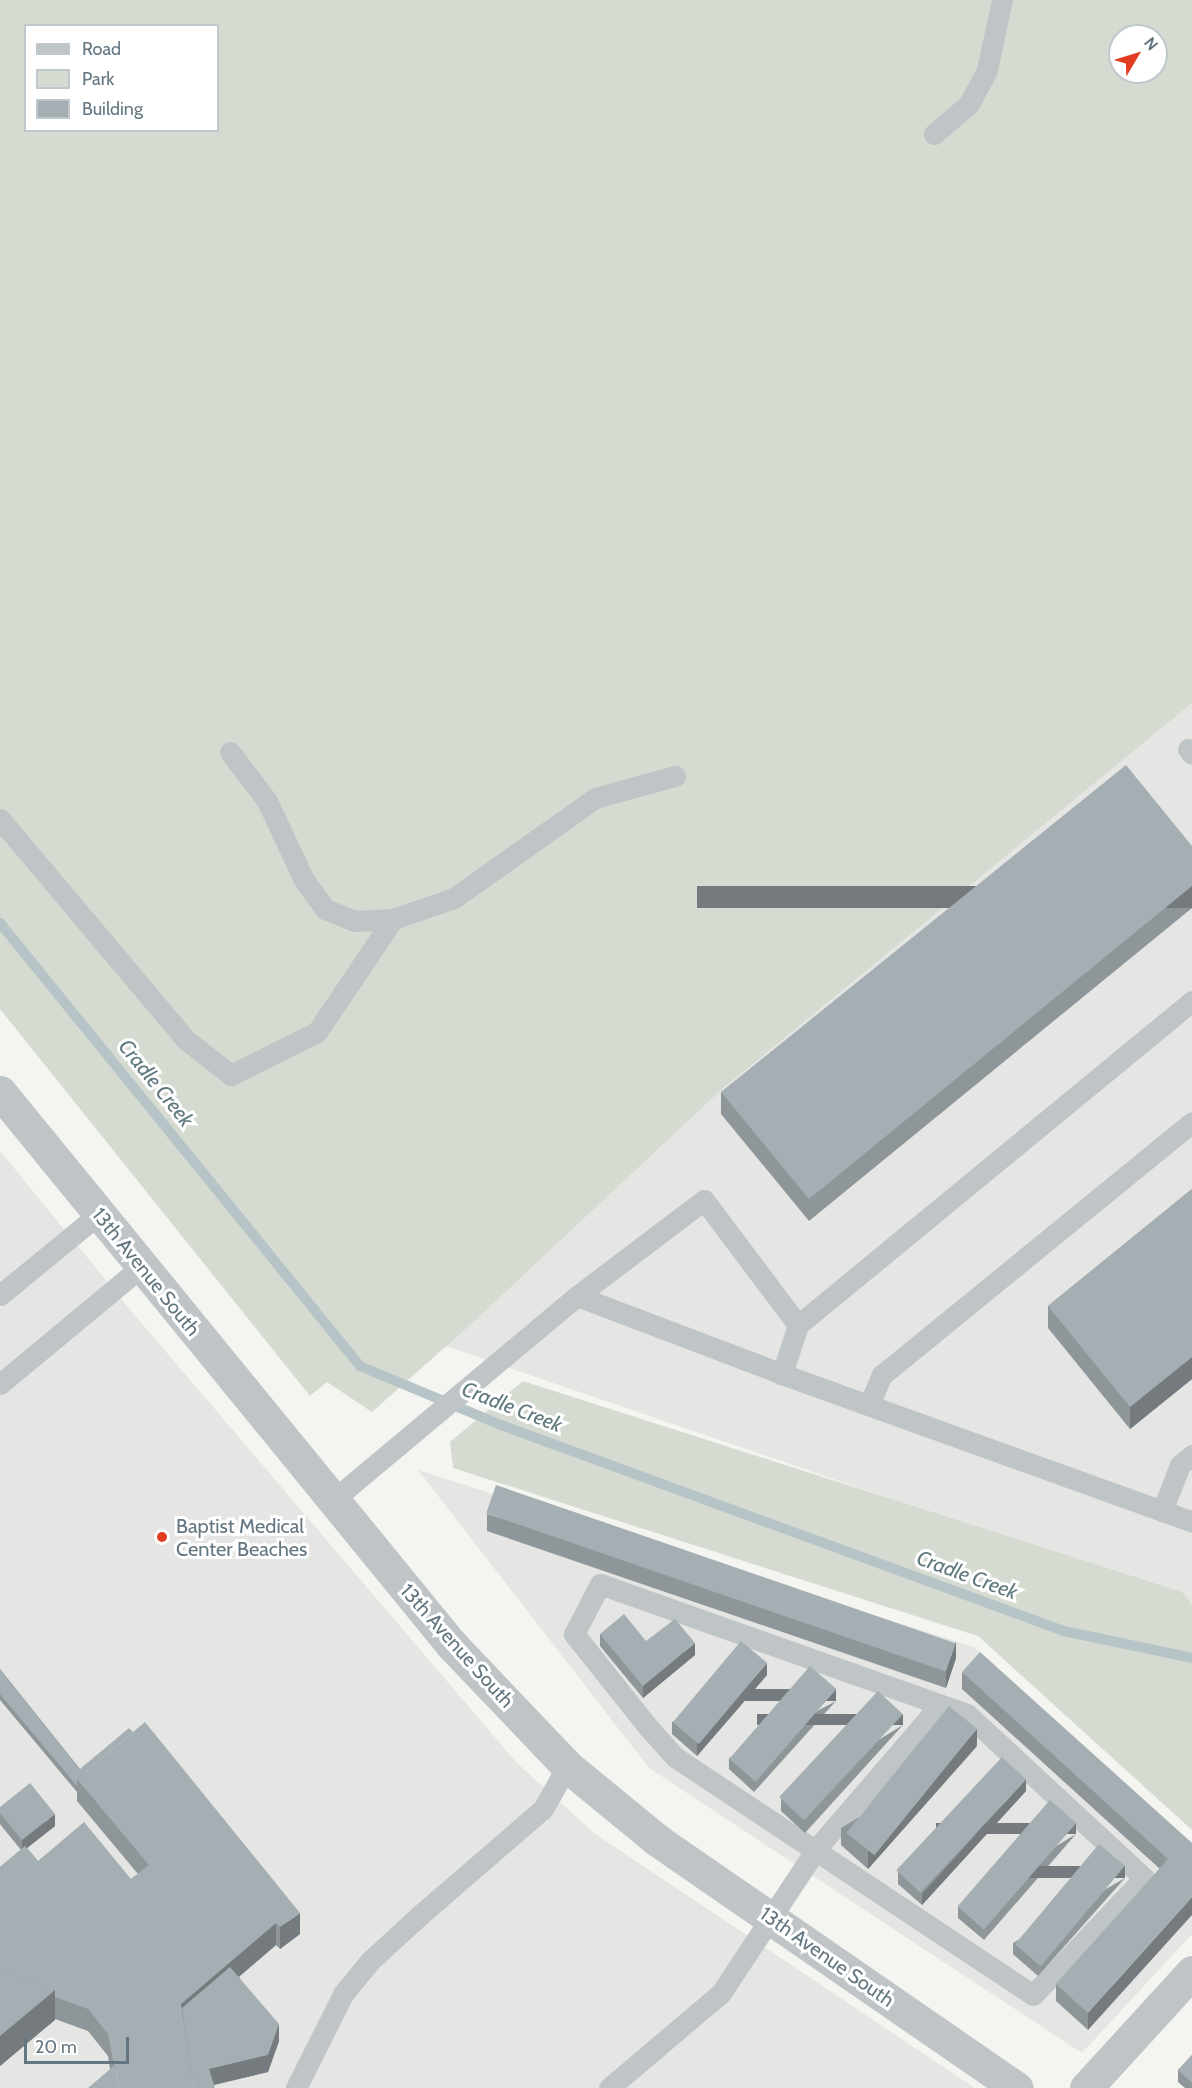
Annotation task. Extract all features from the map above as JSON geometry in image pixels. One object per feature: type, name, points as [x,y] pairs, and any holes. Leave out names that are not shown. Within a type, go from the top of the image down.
[{"type":"street","name":"13th Avenue South","points":[[0,1092],[451,1644],[567,1766],[657,1840],[1017,2088]]},
{"type":"street","points":[[1086,2088],[1192,1972]]},
{"type":"lane","points":[[934,134],[969,104],[987,70],[1002,0]]},
{"type":"lane","points":[[230,752],[267,801],[304,880],[325,909],[354,921],[393,919],[454,898],[596,798],[675,776]]},
{"type":"lane","points":[[0,819],[185,1038],[231,1074],[317,1032],[393,919]]},
{"type":"lane","points":[[782,1374],[798,1325],[1192,1001]]},
{"type":"lane","points":[[869,1405],[882,1375],[1192,1122]]},
{"type":"lane","points":[[333,1500],[577,1296],[704,1200],[798,1325]]},
{"type":"lane","points":[[0,1295],[99,1214]]},
{"type":"lane","points":[[0,1384],[142,1266]]},
{"type":"lane","points":[[577,1296],[782,1374],[1192,1522]]},
{"type":"lane","points":[[1162,1511],[1180,1465],[1192,1455]]},
{"type":"lane","points":[[600,1584],[940,1705],[967,1714],[1144,1878],[1033,1995],[675,1757],[648,1727],[574,1634],[600,1584]]},
{"type":"lane","points":[[609,2088],[721,1993],[815,1851],[940,1705]]},
{"type":"lane","points":[[296,2088],[343,1994],[370,1961],[543,1809],[567,1766]]},
{"type":"shaded area","points":[[1192,663],[1192,1602],[393,1328]]},
{"type":"shaded area","name":"Baptist Medical Center Beaches","points":[[0,1151],[132,1312],[516,1762],[594,1833],[975,2088],[0,2088]]},
{"type":"shaded area","points":[[418,1470],[974,1647],[1192,1849],[1192,1934],[1082,2053],[649,1768]]},
{"type":"green space","points":[[0,0],[1192,0],[1192,703],[721,1090],[470,1325],[372,1412],[327,1382],[310,1396],[0,1009]]},
{"type":"green space","points":[[523,1381],[1182,1592],[1192,1604],[1192,1830],[978,1636],[453,1468],[450,1442]]},
{"type":"building","points":[[1126,765],[1192,846],[1192,886],[809,1199],[721,1092]]},
{"type":"building","points":[[1192,1189],[1192,1357],[1130,1407],[1048,1306]]},
{"type":"building","points":[[496,1485],[956,1643],[946,1672],[486,1513]]},
{"type":"building","points":[[624,1614],[646,1641],[675,1619],[695,1643],[643,1686],[600,1634]]},
{"type":"building","points":[[741,1641],[767,1663],[699,1744],[673,1722]]},
{"type":"building","points":[[980,1652],[1192,1843],[1192,1897],[1088,2013],[1056,1984],[1168,1859],[962,1672]]},
{"type":"building","points":[[810,1666],[836,1689],[756,1782],[729,1759]]},
{"type":"building","points":[[0,1669],[80,1769],[129,1728],[133,1732],[77,1779],[77,1786],[0,1694]]},
{"type":"building","points":[[878,1691],[903,1714],[804,1820],[779,1797]]},
{"type":"building","points":[[949,1706],[977,1729],[874,1855],[846,1833]]},
{"type":"building","points":[[145,1722],[300,1913],[280,1927],[276,1923],[181,2004],[194,2088],[119,2088],[108,2034],[88,2009],[55,1997],[55,1990],[0,1970],[0,1867],[25,1846],[38,1861],[84,1822],[131,1879],[149,1865],[77,1779]]},
{"type":"building","points":[[1002,1757],[1026,1780],[920,1893],[896,1870]]},
{"type":"building","points":[[30,1783],[55,1814],[22,1840],[0,1813],[0,1807]]},
{"type":"building","points":[[1050,1800],[1076,1823],[984,1929],[957,1906]]},
{"type":"building","points":[[1099,1844],[1125,1866],[1041,1966],[1015,1944]]},
{"type":"building","points":[[230,1967],[279,2024],[268,2055],[209,2069],[215,2088],[194,2088],[182,2008]]},
{"type":"building","points":[[0,1970],[55,1990],[0,2036]]},
{"type":"building","points":[[1192,2055],[1192,2083],[1178,2070]]},
{"type":"building","points":[[115,2065],[119,2088],[88,2088]]},
{"type":"waterway","name":"Cradle Creek","points":[[0,923],[360,1366],[501,1425],[1064,1631],[1192,1658]]},
{"type":"place","name":"Baptist Medical Center Beaches","points":[[162,1537]]}]
